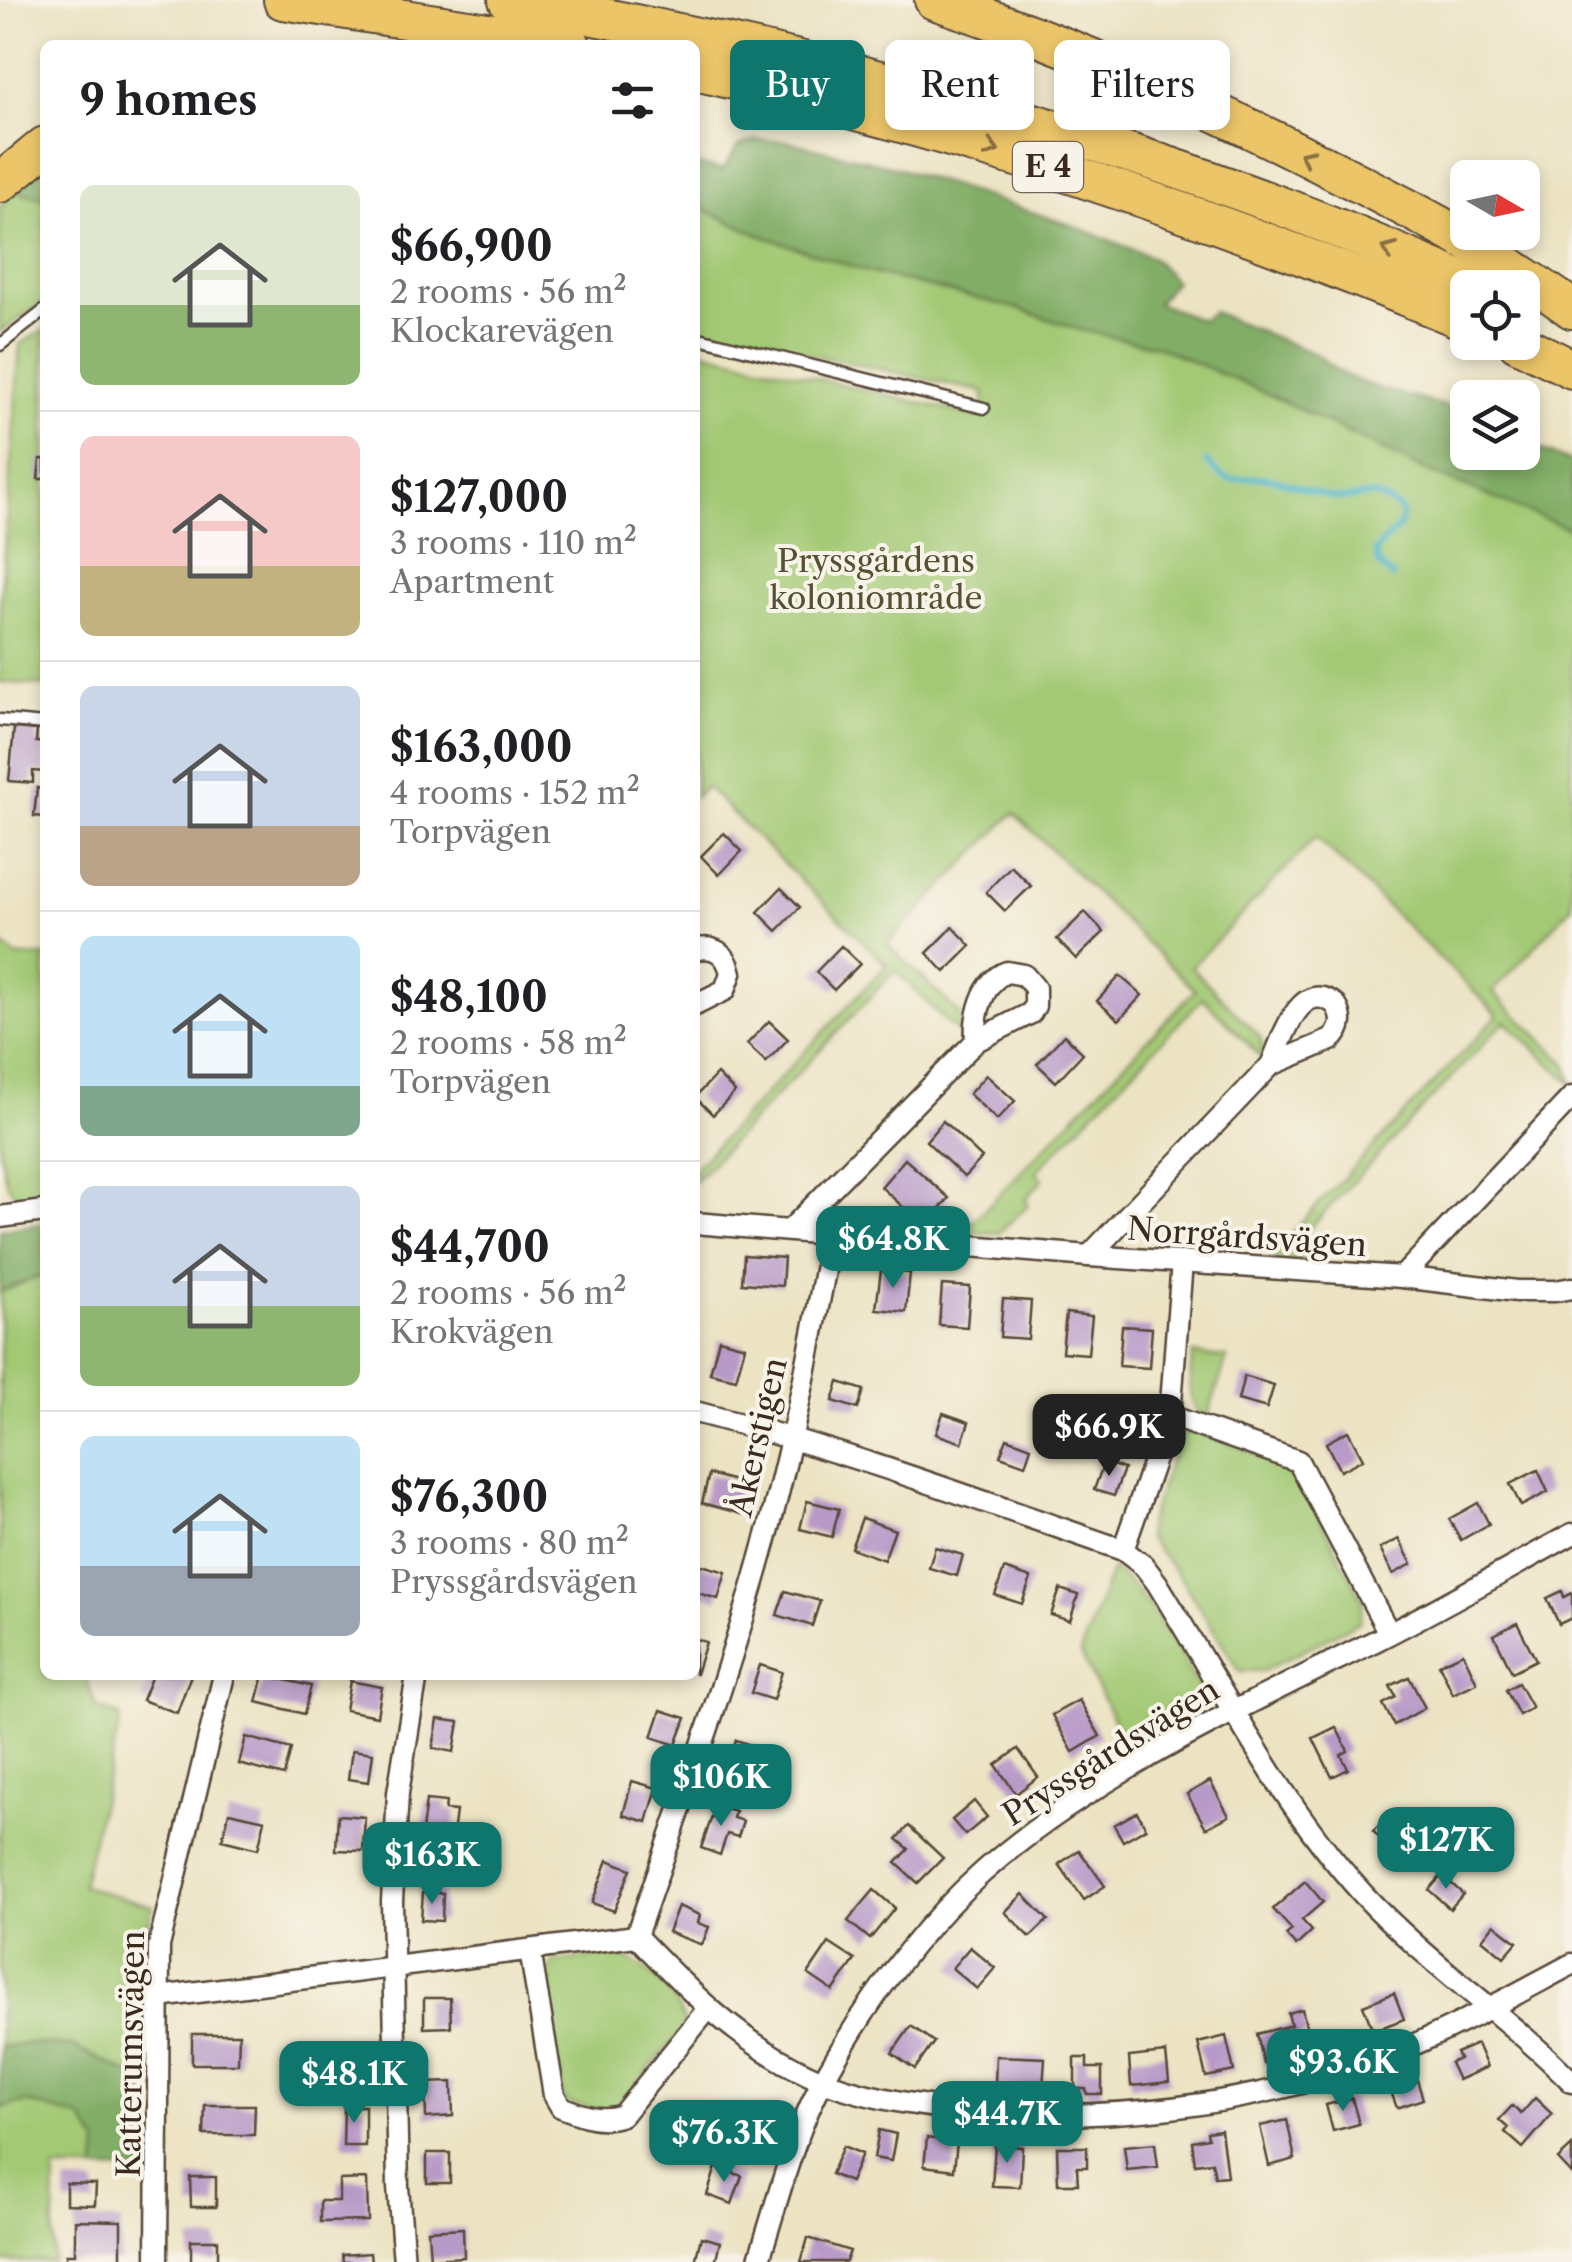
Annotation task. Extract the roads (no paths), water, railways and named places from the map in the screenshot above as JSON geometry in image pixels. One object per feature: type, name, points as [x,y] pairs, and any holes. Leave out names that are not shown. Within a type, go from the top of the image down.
[{"type":"highway","points":[[283,0],[538,40]]},
{"type":"highway","name":"E 4","points":[[508,0],[652,26],[904,86],[1135,156],[1330,225],[1450,276]]},
{"type":"highway","points":[[934,0],[1094,56],[1229,118],[1470,243],[1572,309]]},
{"type":"highway","name":"E 4","points":[[700,72],[919,127],[1125,191],[1224,224],[1450,315]]},
{"type":"highway","points":[[0,183],[40,150]]},
{"type":"highway","points":[[1540,314],[1572,328]]},
{"type":"highway","points":[[1540,353],[1572,368]]},
{"type":"street","points":[[700,949],[710,948],[725,956],[731,973],[725,990],[700,1002]]},
{"type":"street","points":[[790,1230],[976,1041]]},
{"type":"street","name":"Norrgårdsvägen","points":[[1089,1256],[1270,1065]]},
{"type":"street","name":"Norrgårdsvägen","points":[[1402,1278],[1572,1097]]},
{"type":"street","points":[[0,1216],[40,1212]]},
{"type":"street","name":"Norrgårdsvägen","points":[[700,1222],[1402,1278],[1518,1291],[1572,1288]]},
{"type":"street","name":"Åkerstigen","points":[[636,1936],[720,1693],[792,1437],[832,1234]]},
{"type":"street","points":[[1123,1550],[1170,1416],[1182,1262]]},
{"type":"street","points":[[700,1413],[792,1437],[1123,1550],[1144,1566],[1287,1797],[1362,1892],[1405,1938],[1572,2082]]},
{"type":"street","points":[[1170,1416],[1298,1461],[1389,1633]]},
{"type":"street","name":"Pryssgårdsvägen","points":[[758,2262],[823,2080],[895,1970],[978,1876],[1020,1840],[1091,1793],[1235,1710],[1389,1633],[1572,1534]]},
{"type":"street","name":"Katterumsvägen","points":[[157,2262],[159,1946],[223,1680]]},
{"type":"street","points":[[404,2262],[398,2187],[394,1844],[416,1680]]},
{"type":"street","points":[[159,1996],[636,1936],[707,2010],[752,2043],[823,2080],[908,2102],[957,2109],[1038,2115],[1126,2114],[1262,2093],[1322,2078],[1384,2056],[1489,2008],[1572,1964]]},
{"type":"street","points":[[530,1950],[554,2094],[560,2107],[580,2114],[611,2119],[622,2115],[707,2010]]},
{"type":"lane","points":[[0,345],[40,313]]},
{"type":"lane","points":[[700,337],[984,408]]},
{"type":"lane","points":[[0,720],[40,724]]},
{"type":"waterway","points":[[1206,461],[1229,479],[1269,478],[1336,498],[1370,495],[1389,502],[1402,512],[1400,526],[1375,551],[1378,564],[1393,577]]},
{"type":"park label","name":"Pryssgårdens koloniområde","points":[[876,580]]}]
